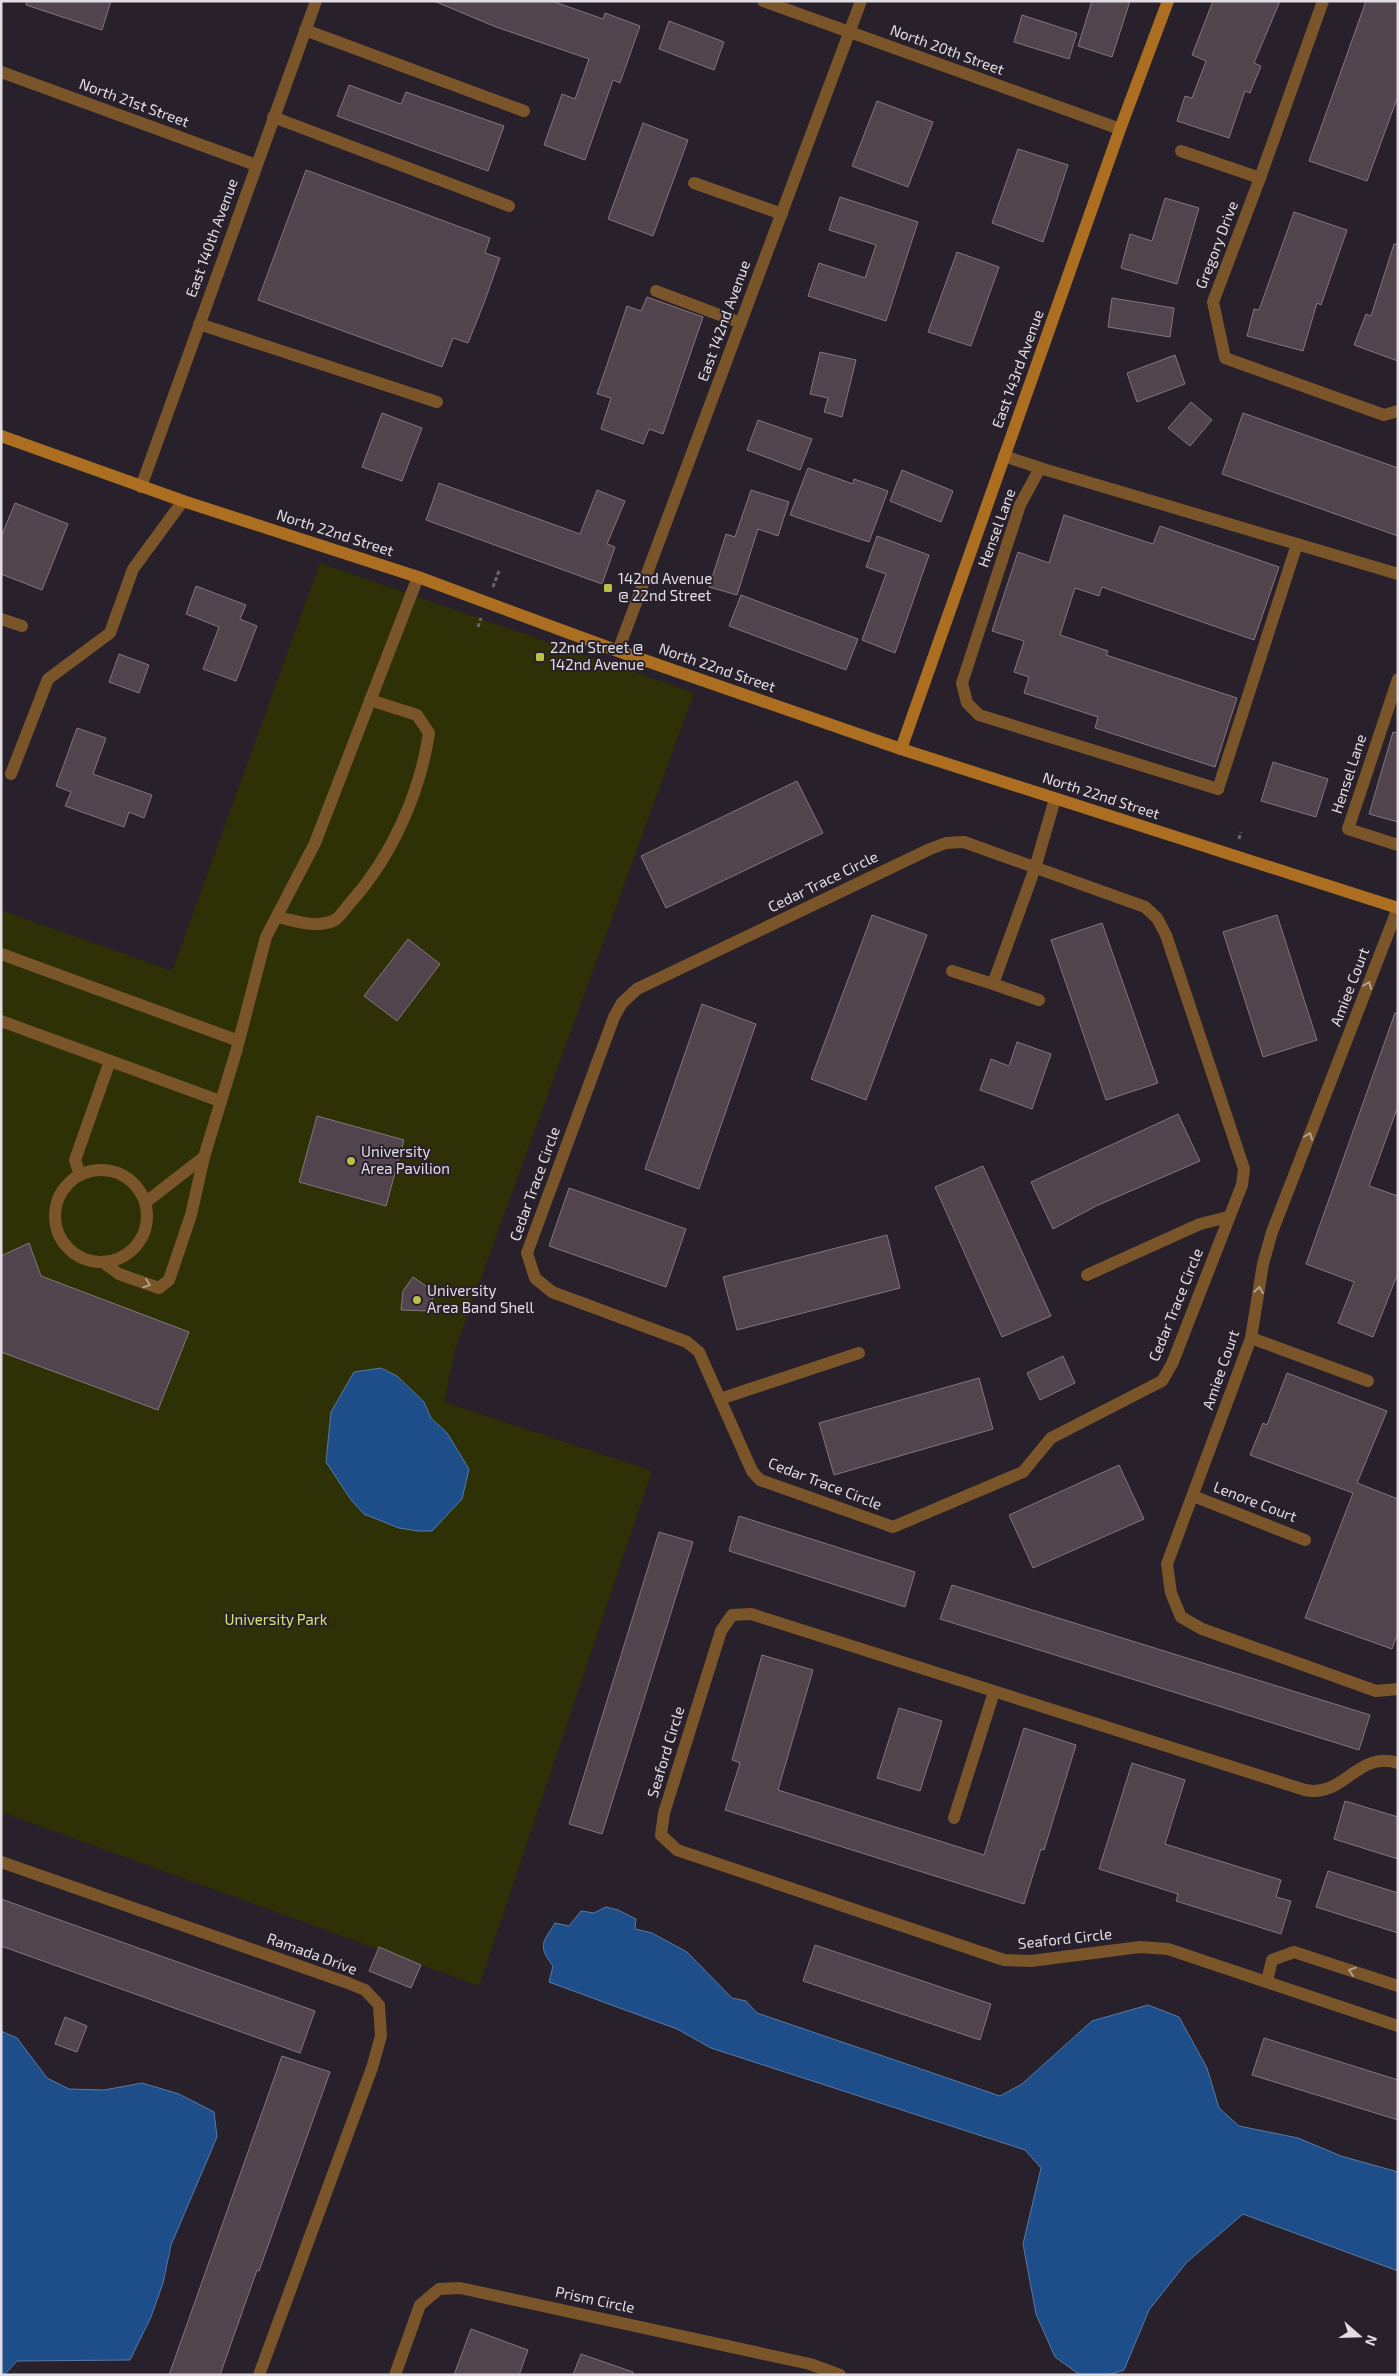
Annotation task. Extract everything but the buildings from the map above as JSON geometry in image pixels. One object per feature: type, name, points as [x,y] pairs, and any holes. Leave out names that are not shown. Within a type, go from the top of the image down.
[{"type":"street","name":"East 140th Avenue","points":[[141,487],[316,1]]},
{"type":"street","name":"North 20th Street","points":[[763,1],[1120,129]]},
{"type":"street","name":"East 142nd Avenue","points":[[618,651],[861,1]]},
{"type":"street","name":"East 143rd Avenue","points":[[901,749],[1120,129],[1168,1]]},
{"type":"street","name":"Gregory Drive","points":[[1323,1],[1260,178],[1212,302],[1225,358],[1384,415],[1398,411]]},
{"type":"street","points":[[305,30],[524,111]]},
{"type":"street","name":"North 21st Street","points":[[1,72],[256,165]]},
{"type":"street","points":[[274,118],[509,206]]},
{"type":"street","points":[[1181,150],[1260,178]]},
{"type":"street","points":[[694,183],[782,214]]},
{"type":"street","points":[[656,291],[741,323]]},
{"type":"street","points":[[199,324],[437,402]]},
{"type":"street","name":"North 22nd Street","points":[[1,436],[141,487],[418,577],[618,651],[901,749],[1398,908]]},
{"type":"street","points":[[1004,456],[1398,574]]},
{"type":"street","name":"Hensel Lane","points":[[1040,468],[1020,505],[962,683],[966,702],[978,714],[1218,789],[1297,544]]},
{"type":"street","points":[[11,774],[48,679],[110,633],[133,569],[183,501]]},
{"type":"street","points":[[104,1263],[119,1274],[158,1288],[169,1280],[191,1215],[204,1157],[239,1041],[266,938],[315,843],[418,577]]},
{"type":"street","points":[[1,619],[22,626]]},
{"type":"street","name":"Hensel Lane","points":[[1398,679],[1348,829],[1398,845]]},
{"type":"street","points":[[277,917],[313,925],[335,920],[369,882],[399,829],[424,764],[429,733],[417,715],[370,700]]},
{"type":"street","points":[[993,984],[1035,868],[1055,798]]},
{"type":"street","name":"Cedar Trace Circle","points":[[964,842],[1145,906],[1157,918],[1166,935],[1244,1169],[1242,1185],[1228,1217],[1172,1364],[1162,1381],[1051,1438],[1023,1472],[909,1522],[893,1527],[760,1480],[752,1471],[699,1352],[687,1342],[552,1292],[535,1278],[527,1253],[614,1017],[622,1003],[646,985],[930,848],[946,843],[964,842]]},
{"type":"street","name":"Amiee Court","points":[[1398,908],[1272,1232],[1263,1264],[1251,1338],[1167,1564],[1171,1593],[1181,1617],[1202,1629],[1376,1691],[1398,1689]]},
{"type":"street","points":[[1,954],[239,1041]]},
{"type":"street","points":[[952,971],[1039,1000]]},
{"type":"street","points":[[1,1021],[220,1101]]},
{"type":"street","points":[[80,1175],[75,1160],[110,1060]]},
{"type":"street","points":[[146,1202],[204,1157]]},
{"type":"street","points":[[92,1170],[106,1170],[119,1173],[131,1180],[140,1190],[146,1202],[147,1223],[140,1242],[130,1253],[118,1260],[104,1263],[88,1261],[74,1254],[63,1243],[56,1229],[55,1213],[58,1197],[67,1184],[80,1175],[92,1170]]},
{"type":"street","points":[[1087,1275],[1200,1224],[1228,1217]]},
{"type":"street","points":[[1251,1338],[1368,1381]]},
{"type":"street","points":[[720,1399],[859,1353]]},
{"type":"street","name":"Lenore Court","points":[[1193,1496],[1306,1540]]},
{"type":"street","name":"Seaford Circle","points":[[1398,1763],[1378,1760],[1367,1764],[1327,1791],[1316,1792],[751,1614],[732,1615],[721,1631],[664,1813],[661,1835],[677,1850],[1004,1960],[1031,1961],[1154,1947],[1168,1949],[1398,2026]]},
{"type":"street","points":[[954,1818],[994,1692]]},
{"type":"street","name":"Ramada Drive","points":[[1,1862],[348,1983],[365,1990],[379,2005],[381,2036],[372,2068],[259,2375]]},
{"type":"street","points":[[1266,1981],[1272,1960],[1294,1952],[1398,1986]]},
{"type":"street","name":"Prism Circle","points":[[395,2375],[420,2305],[439,2288],[460,2288],[810,2364],[840,2375]]},
{"type":"path","points":[[1239,840],[1241,832]]},
{"type":"green space","name":"University Park","points":[[320,563],[694,693],[456,1347],[444,1402],[652,1471],[479,1986],[1,1812],[1,910],[172,971]]},
{"type":"water","points":[[381,1368],[397,1376],[424,1402],[431,1418],[447,1433],[469,1469],[462,1499],[432,1531],[399,1528],[364,1514],[351,1500],[326,1462],[331,1412],[354,1372]]},
{"type":"water","points":[[606,1907],[618,1910],[636,1919],[635,1929],[652,1933],[687,1952],[732,1998],[746,2001],[757,2013],[1000,2096],[1022,2084],[1092,2021],[1148,2005],[1179,2017],[1207,2068],[1219,2108],[1239,2126],[1298,2138],[1341,2156],[1398,2172],[1398,2271],[1243,2214],[1187,2262],[1149,2310],[1124,2370],[1107,2375],[1080,2375],[1055,2357],[1036,2314],[1023,2244],[1041,2168],[1025,2150],[711,2048],[677,2029],[549,1982],[553,1966],[543,1948],[547,1935],[555,1923],[569,1926],[581,1911],[594,1913]]},
{"type":"water","points":[[1,2031],[17,2038],[47,2078],[69,2089],[104,2090],[142,2083],[179,2094],[214,2112],[217,2137],[171,2245],[163,2283],[151,2317],[130,2360],[17,2361],[4,2375],[1,2375]]},
{"type":"place","name":"142nd Avenue @ 22nd Street","points":[[608,588]]},
{"type":"place","name":"22nd Street @ 142nd Avenue","points":[[540,657]]},
{"type":"place","name":"University Area Pavilion","points":[[351,1161]]},
{"type":"place","name":"University Area Band Shell","points":[[417,1300]]}]
